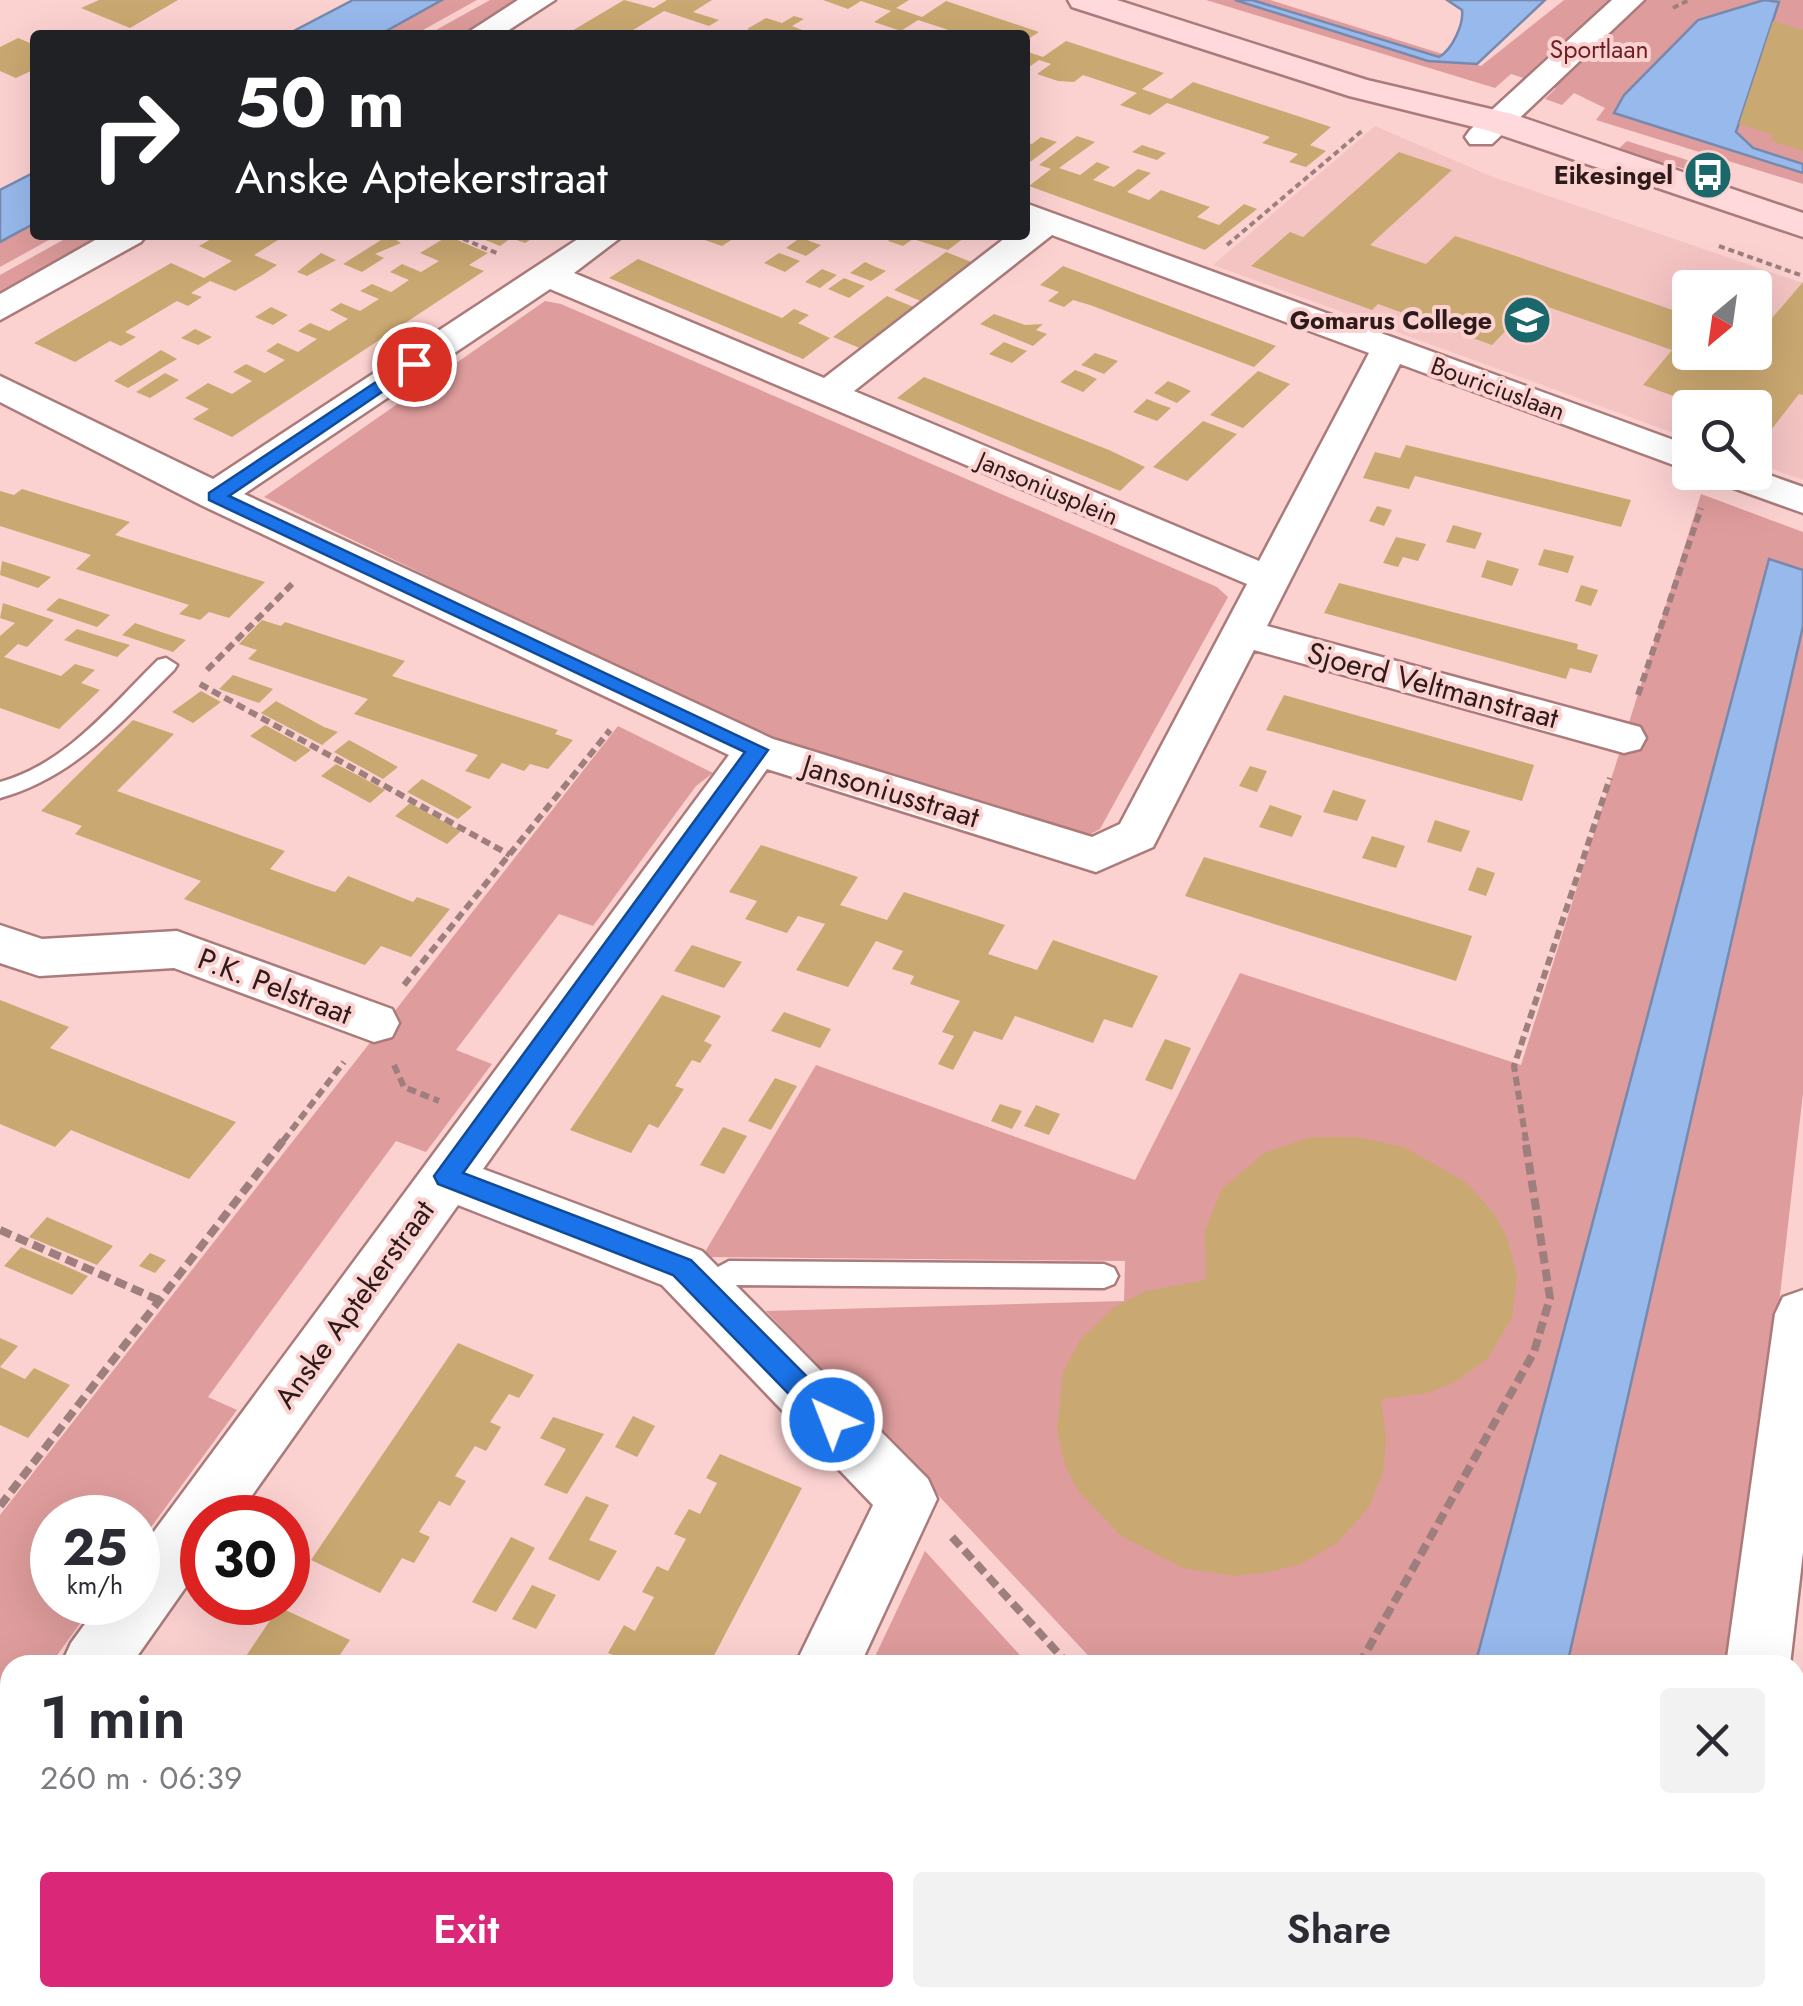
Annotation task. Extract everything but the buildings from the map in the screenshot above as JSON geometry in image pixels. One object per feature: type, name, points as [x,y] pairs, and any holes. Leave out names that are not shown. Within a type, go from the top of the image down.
[{"type":"street","points":[[488,30],[540,0]]},
{"type":"street","points":[[1084,0],[1361,89],[1404,111],[1490,130],[1803,226]]},
{"type":"street","points":[[1490,130],[1629,0]]},
{"type":"street","points":[[1490,130],[1803,248]]},
{"type":"street","name":"Bouriciuslaan","points":[[1037,217],[1390,348],[1672,460]]},
{"type":"street","points":[[0,309],[120,240]]},
{"type":"street","points":[[215,496],[600,240]]},
{"type":"street","points":[[826,395],[1010,240]]},
{"type":"street","name":"Jansoniusplein","points":[[548,275],[1239,569],[1270,578]]},
{"type":"street","points":[[1242,633],[1390,348]]},
{"type":"street","name":"Jansoniusstraat","points":[[0,387],[215,496],[758,750],[1096,855],[1138,835],[1242,633]]},
{"type":"street","name":"Bouriciuslaan","points":[[1764,490],[1803,501]]},
{"type":"street","name":"Sjoerd Veltmanstraat","points":[[1242,633],[1624,738]]},
{"type":"street","name":"Anske Aptekerstraat","points":[[100,1655],[758,750]]},
{"type":"street","name":"P.K. Pelstraat","points":[[0,943],[39,958],[177,948],[374,1023]]},
{"type":"street","points":[[446,1176],[682,1268],[706,1287],[907,1499],[831,1655]]},
{"type":"street","points":[[1759,1655],[1803,1314]]},
{"type":"lane","points":[[0,790],[25,786],[57,766],[166,665]]},
{"type":"lane","points":[[706,1287],[729,1273],[1104,1276]]},
{"type":"path","points":[[1192,274],[1366,127]]},
{"type":"path","points":[[1365,1655],[1534,1352],[1550,1298],[1514,1066],[1702,490]]},
{"type":"path","points":[[327,549],[196,681],[510,855]]},
{"type":"path","points":[[0,1506],[374,1023],[639,694]]},
{"type":"path","points":[[374,1023],[404,1087],[488,1120]]},
{"type":"path","points":[[0,1230],[161,1301]]},
{"type":"path","points":[[907,1499],[938,1521],[1061,1655]]},
{"type":"shaded area","name":"Gomarus College","points":[[1375,126],[1493,177],[1765,270],[1672,270],[1672,370],[1772,370],[1772,272],[1803,283],[1803,480],[1772,469],[1772,390],[1672,390],[1672,432],[1213,265]]},
{"type":"green space","points":[[442,0],[477,0],[423,30],[388,30]]},
{"type":"green space","points":[[490,0],[524,0],[472,30],[436,30]]},
{"type":"green space","name":"Sportlaan","points":[[1206,0],[1270,0],[1481,66],[1564,0],[1764,0],[1698,20],[1624,95],[1614,113],[1803,173],[1803,184],[1596,120],[1605,108],[1574,93],[1562,105],[1545,99],[1556,88],[1511,74],[1495,88]]},
{"type":"green space","points":[[1772,0],[1803,0],[1803,164],[1753,148],[1736,132],[1778,2]]},
{"type":"green space","points":[[1627,141],[1716,169],[1709,175],[1616,151]]},
{"type":"green space","points":[[30,226],[30,240],[49,240],[0,267],[0,242]]},
{"type":"green space","points":[[63,240],[102,240],[0,298],[0,275]]},
{"type":"green space","points":[[545,301],[561,304],[1217,587],[1228,597],[1100,829],[1087,836],[1064,831],[787,743],[671,694],[264,497]]},
{"type":"green space","points":[[1701,494],[1803,532],[1803,570],[1769,560],[1478,1655],[1088,1655],[766,1311],[1124,1301],[1125,1261],[702,1257],[816,1065],[1135,1180],[1240,973],[1521,1065]]},
{"type":"green space","points":[[1803,626],[1803,1093],[1739,1655],[1569,1655]]},
{"type":"green space","points":[[618,726],[713,773],[696,786],[593,926],[559,914],[456,1050],[492,1064],[426,1152],[396,1141],[208,1397],[237,1410],[160,1515],[160,1495],[30,1495],[30,1625],[79,1625],[57,1655],[0,1655],[0,1515]]},
{"type":"green space","points":[[925,1551],[1020,1655],[876,1655]]},
{"type":"water","points":[[353,0],[442,0],[388,30],[296,30]]},
{"type":"water","points":[[1235,0],[1252,0],[1439,57],[1453,43],[1462,16],[1462,10],[1447,0],[1545,0],[1477,64],[1428,61]]},
{"type":"water","points":[[1764,0],[1779,2],[1736,132],[1753,148],[1803,164],[1803,173],[1614,113],[1624,95],[1698,20]]},
{"type":"water","points":[[30,175],[30,226],[0,242],[0,190]]},
{"type":"water","points":[[1769,559],[1803,570],[1803,626],[1569,1655],[1478,1655]]},
{"type":"place","name":"Eikesingel","points":[[1708,175]]},
{"type":"place","name":"Gomarus College","points":[[1527,320]]},
{"type":"route","points":[[414,364],[215,496],[758,750],[446,1176],[682,1268],[706,1287],[832,1420]]}]
